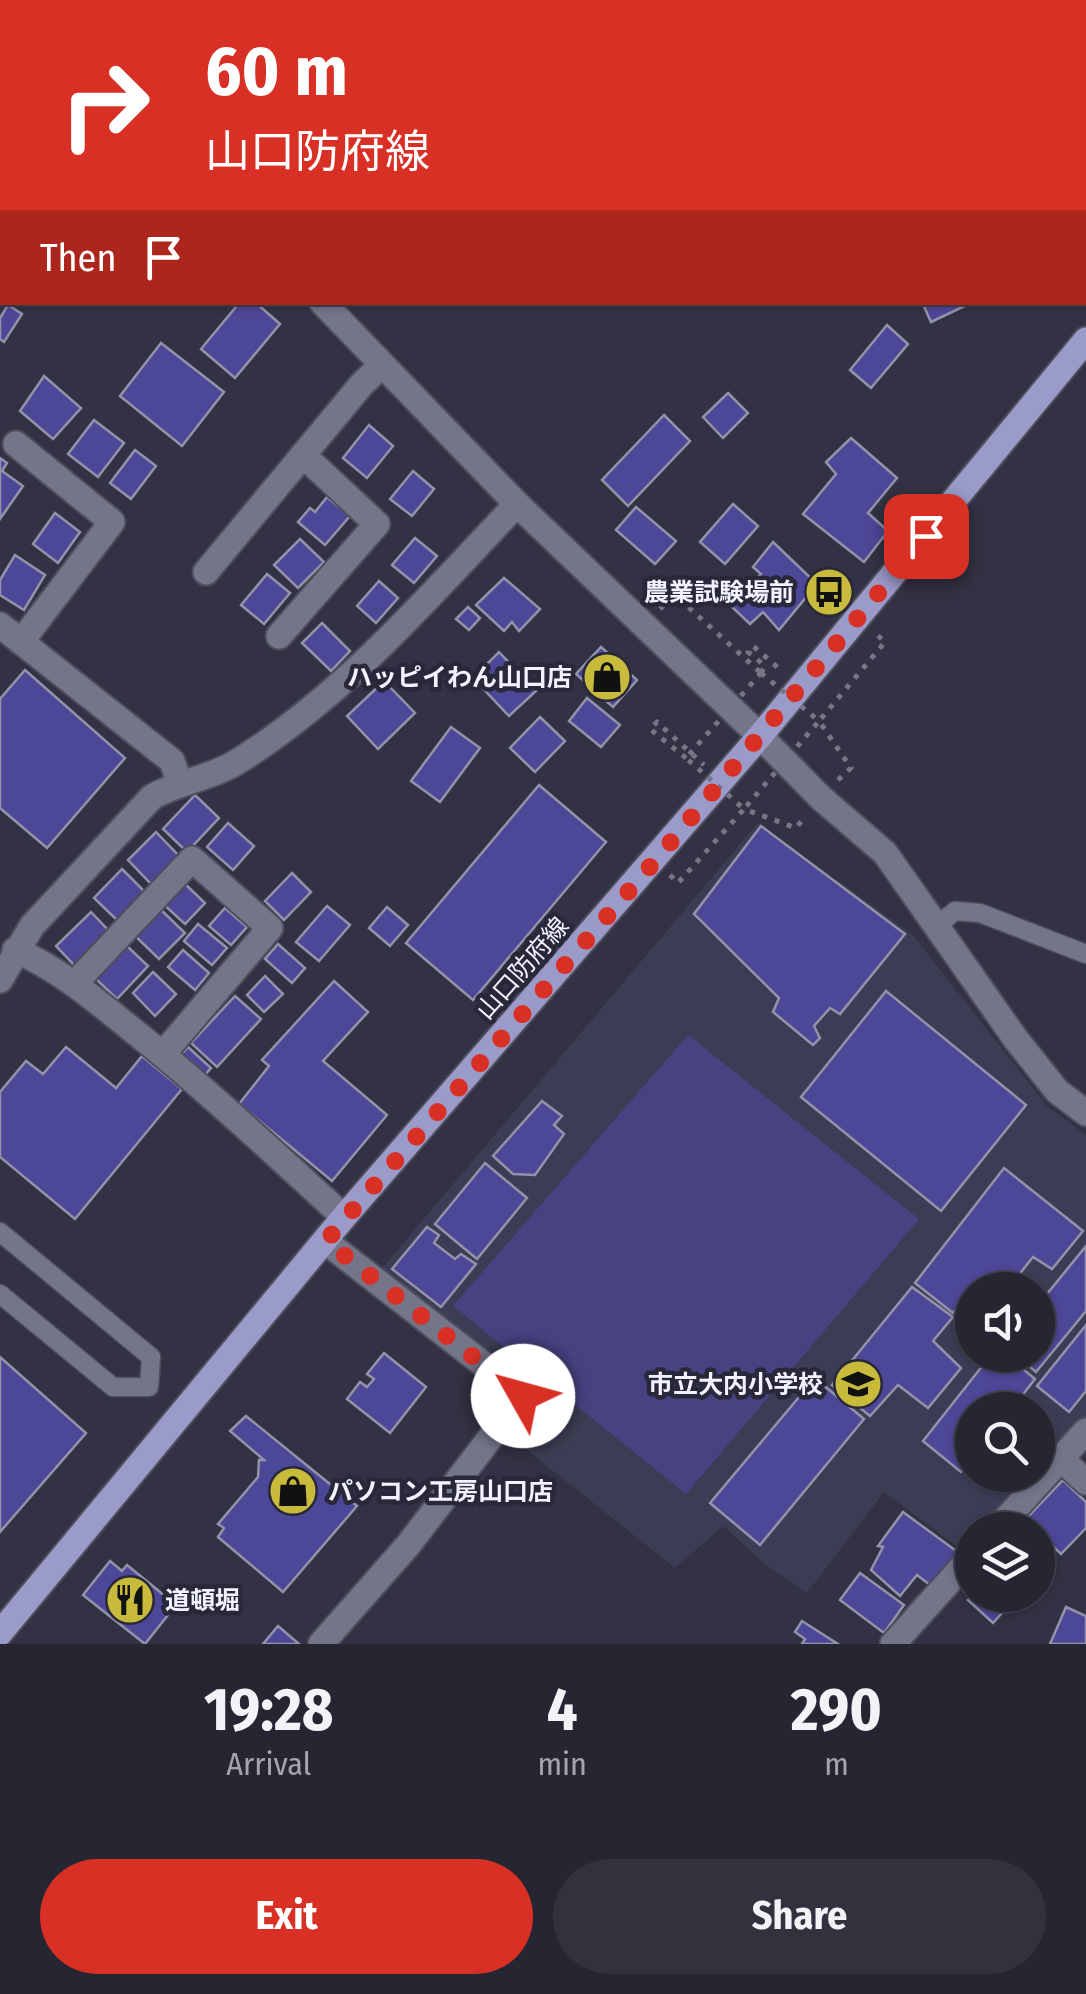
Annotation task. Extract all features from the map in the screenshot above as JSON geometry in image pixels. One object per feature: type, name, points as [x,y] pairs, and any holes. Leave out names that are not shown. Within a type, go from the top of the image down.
[{"type":"main road","name":"山口防府線","points":[[0,1633],[344,1217],[760,736],[1086,340]]},
{"type":"street","points":[[325,305],[518,504],[820,798],[885,854],[1015,1038],[1058,1092],[1086,1113]]},
{"type":"street","points":[[206,572],[382,364]]},
{"type":"street","points":[[16,444],[112,522],[21,642]]},
{"type":"street","points":[[279,636],[377,524],[304,454]]},
{"type":"street","points":[[0,980],[32,926],[152,796],[232,765],[331,693],[518,504]]},
{"type":"street","points":[[0,626],[172,760],[180,784]]},
{"type":"street","points":[[75,983],[192,858],[270,928],[162,1054]]},
{"type":"street","points":[[16,950],[45,962],[75,983],[162,1054],[344,1217]]},
{"type":"street","points":[[321,1644],[409,1544],[523,1396],[326,1241]]},
{"type":"street","points":[[1012,1512],[1086,1431]]},
{"type":"street","points":[[1061,1459],[1086,1482]]},
{"type":"street","points":[[893,1644],[955,1575]]},
{"type":"lane","points":[[938,925],[955,912],[980,913],[1086,954]]},
{"type":"lane","points":[[0,1232],[151,1357],[149,1388],[113,1386],[0,1294]]},
{"type":"path","points":[[675,596],[819,721],[850,768]]},
{"type":"path","points":[[678,883],[885,642]]},
{"type":"path","points":[[686,758],[766,666],[748,652],[753,646],[770,661]]},
{"type":"path","points":[[686,748],[656,722],[650,729],[744,808],[796,828]]},
{"type":"shaded area","points":[[758,823],[913,935],[1047,1106],[1086,1135],[1086,1422],[1055,1457],[1055,1392],[955,1392],[955,1492],[1023,1492],[1005,1512],[955,1512],[955,1545],[884,1492],[807,1593],[765,1564],[723,1526],[675,1568],[508,1435],[542,1395],[379,1272]]},
{"type":"shaded area","points":[[688,1035],[919,1219],[686,1494],[453,1306]]},
{"type":"building","points":[[8,305],[22,314],[4,342],[0,339],[0,318]]},
{"type":"building","points":[[238,305],[258,305],[280,324],[235,378],[201,349]]},
{"type":"building","points":[[923,305],[967,305],[931,322]]},
{"type":"building","points":[[887,325],[908,344],[871,388],[850,370]]},
{"type":"building","points":[[161,343],[224,392],[182,446],[120,396]]},
{"type":"building","points":[[44,376],[81,408],[53,439],[20,411]]},
{"type":"building","points":[[728,393],[748,413],[723,438],[703,417]]},
{"type":"building","points":[[664,415],[690,441],[628,506],[602,480]]},
{"type":"building","points":[[94,420],[124,443],[98,477],[68,454]]},
{"type":"building","points":[[369,425],[393,446],[367,478],[343,458]]},
{"type":"building","points":[[851,438],[897,478],[868,513],[888,531],[864,562],[803,514],[836,474],[826,462]]},
{"type":"building","points":[[135,450],[156,466],[131,499],[110,483]]},
{"type":"building","points":[[0,458],[7,463],[2,471],[23,486],[0,519]]},
{"type":"building","points":[[413,471],[434,489],[412,516],[390,499]]},
{"type":"building","points":[[327,497],[350,516],[325,545],[298,522],[310,508],[315,512]]},
{"type":"building","points":[[733,504],[758,526],[725,564],[700,542]]},
{"type":"building","points":[[636,507],[676,541],[655,564],[616,530]]},
{"type":"building","points":[[55,513],[80,532],[58,563],[33,544]]},
{"type":"building","points":[[415,538],[437,556],[414,583],[392,565]]},
{"type":"building","points":[[300,539],[324,562],[298,588],[274,565]]},
{"type":"building","points":[[773,542],[817,584],[779,630],[763,612],[750,624],[730,605],[761,574],[753,567]]},
{"type":"building","points":[[15,555],[45,575],[24,610],[0,595],[0,580]]},
{"type":"building","points":[[267,574],[290,593],[264,624],[241,605]]},
{"type":"building","points":[[504,578],[540,609],[519,631],[512,622],[504,631],[476,605]]},
{"type":"building","points":[[379,581],[398,598],[376,623],[357,606]]},
{"type":"building","points":[[468,607],[480,618],[469,630],[456,619]]},
{"type":"building","points":[[322,623],[350,651],[331,671],[302,643]]},
{"type":"building","name":"ハッピイわん山口店","points":[[601,647],[637,680],[613,707],[576,674]]},
{"type":"building","points":[[499,652],[536,691],[509,716],[473,678]]},
{"type":"building","points":[[25,670],[125,758],[47,848],[0,808],[0,699]]},
{"type":"building","points":[[384,681],[415,713],[378,749],[347,716]]},
{"type":"building","points":[[587,698],[620,725],[601,747],[569,721]]},
{"type":"building","points":[[540,717],[565,741],[535,772],[510,748]]},
{"type":"building","points":[[451,727],[480,748],[440,802],[411,781]]},
{"type":"building","points":[[539,785],[606,842],[473,1000],[406,943]]},
{"type":"building","points":[[195,795],[219,818],[187,852],[163,829]]},
{"type":"building","points":[[228,823],[254,846],[233,870],[207,847]]},
{"type":"building","points":[[761,826],[905,934],[840,1014],[830,1008],[814,1026],[820,1038],[813,1045],[773,1012],[779,998],[694,914]]},
{"type":"building","points":[[156,832],[180,857],[152,885],[128,860]]},
{"type":"building","points":[[122,869],[147,894],[120,923],[94,898]]},
{"type":"building","points":[[292,873],[311,892],[284,920],[265,901]]},
{"type":"building","points":[[182,881],[205,903],[185,924],[162,903]]},
{"type":"building","points":[[327,906],[350,925],[319,961],[296,942]]},
{"type":"building","points":[[158,907],[185,933],[159,959],[132,933]]},
{"type":"building","points":[[387,907],[408,925],[390,946],[369,928]]},
{"type":"building","points":[[225,908],[247,927],[231,945],[209,926]]},
{"type":"building","points":[[91,912],[110,932],[75,966],[56,946]]},
{"type":"building","points":[[198,924],[227,948],[212,965],[184,941]]},
{"type":"building","points":[[278,944],[305,968],[292,983],[265,959]]},
{"type":"building","points":[[127,946],[148,966],[117,999],[96,979]]},
{"type":"building","points":[[183,950],[209,973],[195,990],[168,967]]},
{"type":"building","points":[[153,972],[176,994],[155,1016],[133,993]]},
{"type":"building","points":[[265,976],[283,994],[264,1012],[247,995]]},
{"type":"building","points":[[334,981],[368,1012],[323,1061],[387,1115],[332,1181],[239,1104],[269,1066],[262,1060]]},
{"type":"building","points":[[886,991],[1026,1105],[941,1211],[801,1097]]},
{"type":"building","points":[[235,996],[261,1019],[217,1067],[191,1043]]},
{"type":"building","points":[[66,1047],[116,1088],[142,1056],[182,1089],[75,1219],[0,1157],[0,1092],[26,1061],[43,1074]]},
{"type":"building","points":[[188,1047],[211,1068],[201,1079],[178,1058]]},
{"type":"building","points":[[542,1101],[562,1116],[554,1125],[564,1134],[535,1175],[513,1174],[493,1156]]},
{"type":"building","points":[[485,1163],[527,1198],[477,1259],[435,1224]]},
{"type":"building","points":[[1004,1168],[1083,1231],[1052,1269],[1033,1257],[1021,1272],[955,1272],[953,1313],[915,1283]]},
{"type":"building","points":[[427,1227],[439,1235],[434,1243],[455,1259],[461,1254],[476,1264],[441,1307],[392,1269]]},
{"type":"building","points":[[1086,1246],[1086,1311],[1055,1349],[1055,1284]]},
{"type":"building","points":[[912,1287],[953,1317],[933,1341],[955,1362],[958,1372],[928,1408],[898,1385],[870,1416],[832,1385]]},
{"type":"building","points":[[1086,1325],[1086,1391],[1069,1412],[1055,1401],[1055,1392],[1044,1392],[1037,1386],[1048,1372],[1055,1372],[1055,1364]]},
{"type":"building","points":[[384,1353],[426,1387],[390,1433],[347,1399],[360,1382],[367,1387],[374,1379],[367,1374]]},
{"type":"building","points":[[0,1357],[86,1433],[0,1532]]},
{"type":"building","points":[[978,1372],[1027,1372],[1035,1379],[1025,1392],[962,1392]]},
{"type":"building","points":[[815,1378],[864,1419],[760,1545],[710,1503]]},
{"type":"building","points":[[955,1401],[955,1467],[923,1441]]},
{"type":"building","name":"パソコン工房山口店","points":[[246,1416],[357,1506],[283,1592],[218,1537],[224,1528],[218,1524],[258,1477],[259,1460],[264,1460],[230,1431]]},
{"type":"building","points":[[1063,1480],[1086,1502],[1086,1528],[1061,1554],[1055,1548],[1055,1512],[1033,1512]]},
{"type":"building","points":[[903,1512],[955,1550],[955,1559],[934,1588],[917,1575],[900,1596],[871,1570],[883,1547],[878,1546]]},
{"type":"building","name":"道頓堀","points":[[110,1561],[122,1571],[127,1565],[176,1605],[145,1644],[83,1595]]},
{"type":"building","points":[[860,1573],[904,1605],[884,1633],[840,1600]]},
{"type":"building","points":[[1066,1607],[1086,1616],[1086,1644],[1050,1644]]},
{"type":"building","points":[[981,1612],[1003,1612],[993,1623]]},
{"type":"building","points":[[802,1621],[838,1644],[802,1644],[805,1639],[795,1632]]},
{"type":"building","points":[[278,1626],[299,1644],[263,1644]]},
{"type":"place","name":"農業試験場前","points":[[829,592]]},
{"type":"place","name":"ハッピイわん山口店","points":[[607,677]]},
{"type":"place","name":"市立大内小学校","points":[[858,1384]]},
{"type":"place","name":"パソコン工房山口店","points":[[293,1491]]},
{"type":"place","name":"道頓堀","points":[[130,1600]]},
{"type":"route","points":[[523,1396],[326,1241],[655,861],[926,536]]}]
